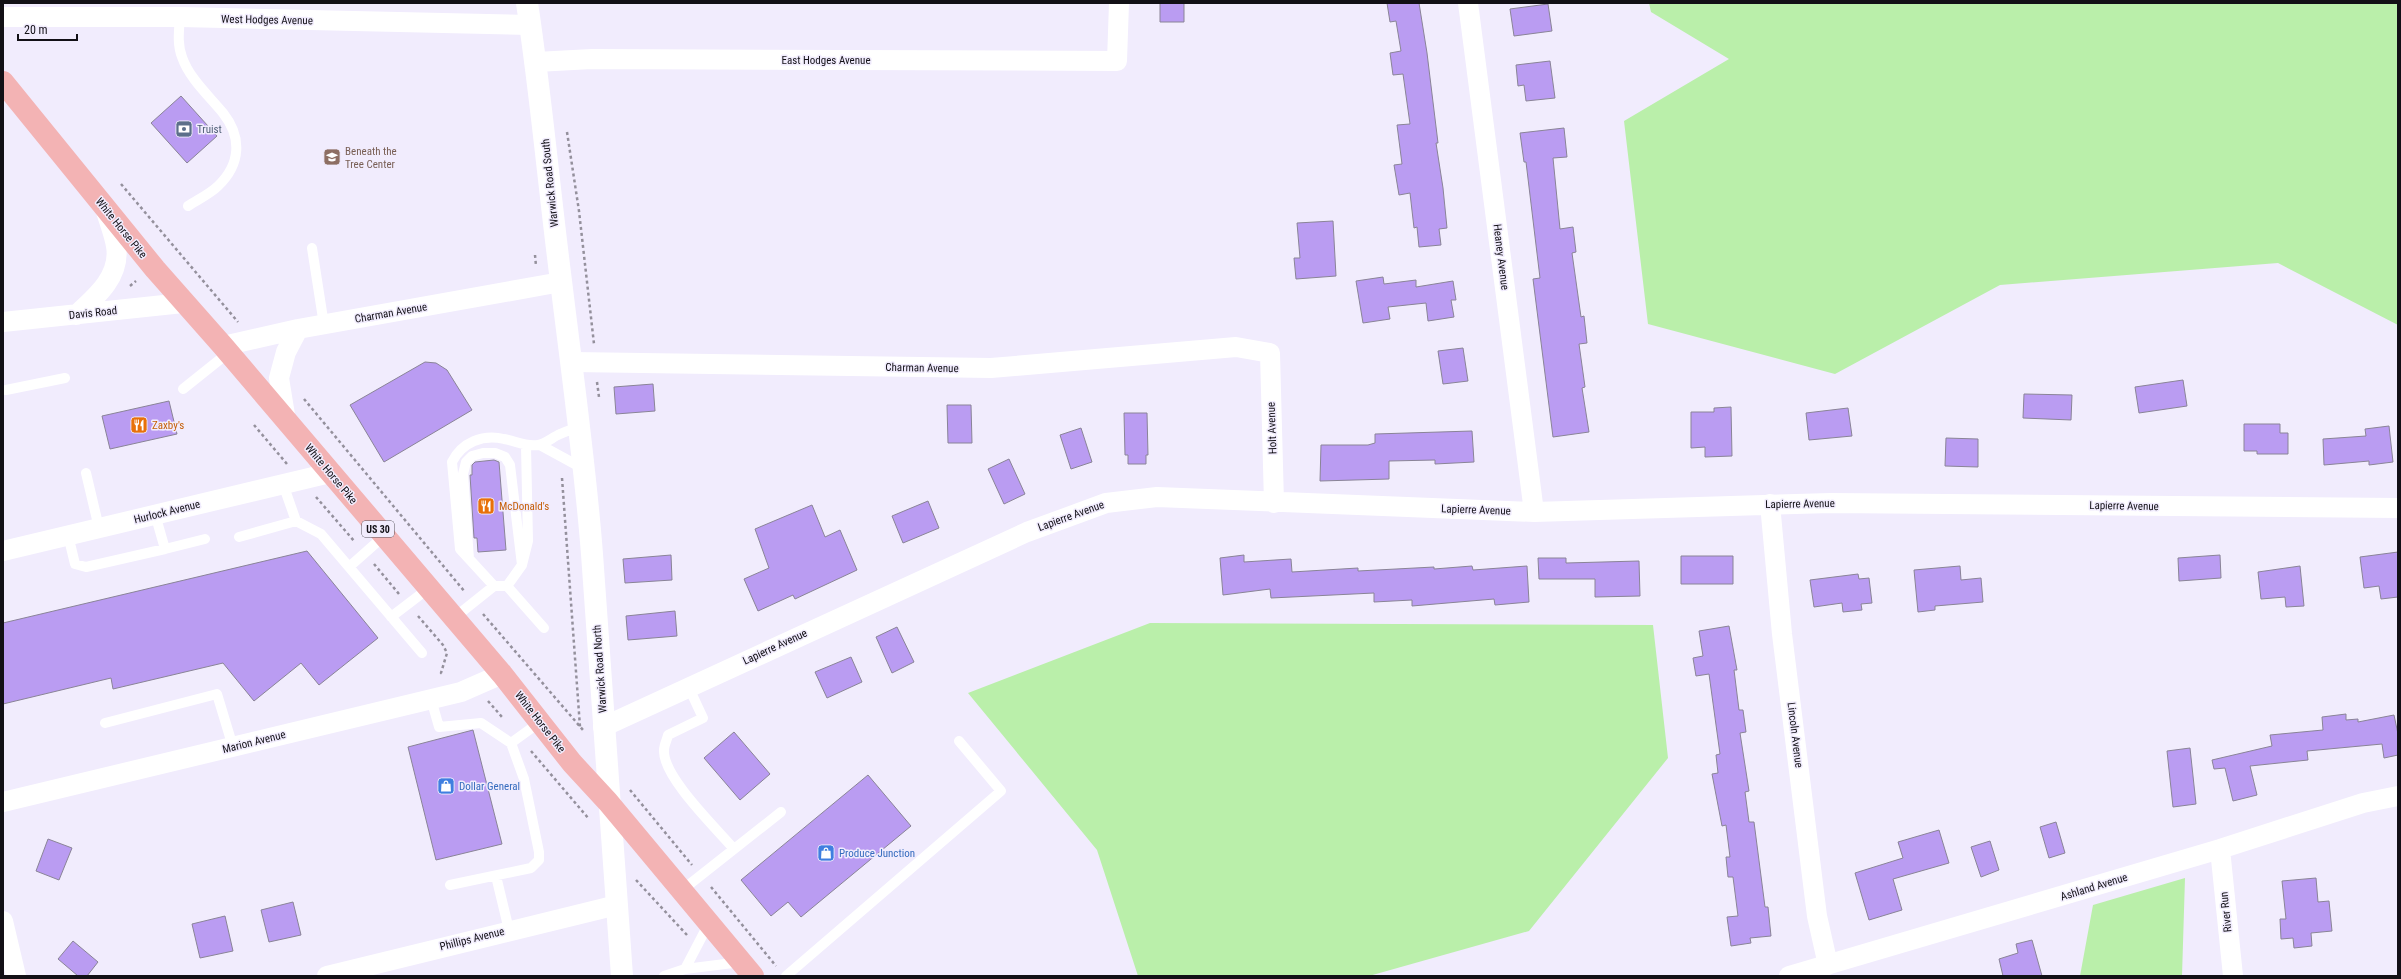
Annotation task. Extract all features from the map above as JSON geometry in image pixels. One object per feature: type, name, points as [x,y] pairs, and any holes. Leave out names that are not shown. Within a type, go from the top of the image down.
[{"type":"highway","name":"White Horse Pike","points":[[3,82],[106,211],[183,303],[225,349],[502,674],[572,763],[608,802],[747,969]]},
{"type":"street","name":"Warwick Road South","points":[[527,3],[536,62],[561,282],[572,362]]},
{"type":"street","name":"East Hodges Avenue","points":[[536,62],[592,59],[1117,61],[1119,3]]},
{"type":"street","name":"Heaney Avenue","points":[[1468,3],[1534,512]]},
{"type":"street","name":"West Hodges Avenue","points":[[3,17],[180,17],[530,25]]},
{"type":"street","points":[[76,315],[99,295],[112,277],[116,260],[116,247],[106,211]]},
{"type":"street","name":"Charman Avenue","points":[[225,349],[254,339],[298,329],[324,326],[561,282]]},
{"type":"street","name":"Davis Road","points":[[3,322],[183,303]]},
{"type":"street","points":[[286,421],[278,378],[286,352],[298,329]]},
{"type":"street","name":"Charman Avenue","points":[[572,362],[991,368],[1236,347],[1270,352]]},
{"type":"street","name":"Holt Avenue","points":[[1270,352],[1274,503]]},
{"type":"street","name":"Warwick Road North","points":[[572,362],[580,427],[592,554],[594,730],[608,802],[622,976]]},
{"type":"street","name":"Hurlock Avenue","points":[[3,551],[330,472]]},
{"type":"street","name":"Lapierre Avenue","points":[[594,730],[689,688],[1028,532],[1106,503],[1157,497],[1274,503],[1534,512],[1770,504],[1847,503],[2398,508]]},
{"type":"street","name":"Lincoln Avenue","points":[[1770,504],[1782,634],[1817,916],[1828,965]]},
{"type":"street","name":"Marion Avenue","points":[[3,802],[461,692],[502,674]]},
{"type":"street","name":"Ashland Avenue","points":[[1789,976],[2220,849],[2364,803],[2398,796]]},
{"type":"street","name":"River Run","points":[[2220,849],[2233,976]]},
{"type":"street","name":"Phillips Avenue","points":[[327,976],[508,930],[616,905]]},
{"type":"street","points":[[3,921],[16,976]]},
{"type":"lane","points":[[180,17],[178,39],[182,57],[208,97],[224,114],[238,142],[234,164],[218,186],[188,206]]},
{"type":"lane","points":[[312,248],[324,326]]},
{"type":"lane","points":[[183,389],[225,349]]},
{"type":"lane","points":[[6,390],[64,378]]},
{"type":"lane","points":[[494,586],[460,549],[452,462],[456,454],[473,441],[487,437],[504,439],[526,446],[540,445],[561,433],[580,427]]},
{"type":"lane","points":[[540,445],[584,469]]},
{"type":"lane","points":[[507,586],[522,565],[528,541],[526,446]]},
{"type":"lane","points":[[469,559],[463,474],[466,462],[472,456],[495,453],[505,457],[512,472],[522,565]]},
{"type":"lane","points":[[86,472],[99,528]]},
{"type":"lane","points":[[283,484],[296,521]]},
{"type":"lane","points":[[155,514],[165,549]]},
{"type":"lane","points":[[239,536],[296,521],[321,534],[422,653]]},
{"type":"lane","points":[[68,535],[75,564],[86,567],[205,539]]},
{"type":"lane","points":[[349,567],[384,536]]},
{"type":"lane","points":[[454,618],[494,586],[507,586],[544,628]]},
{"type":"lane","points":[[391,617],[429,588]]},
{"type":"lane","points":[[689,688],[703,718],[668,735],[664,750],[667,766],[678,784],[734,849]]},
{"type":"lane","points":[[105,723],[217,694],[233,747]]},
{"type":"lane","points":[[430,699],[439,728],[481,722],[511,743],[524,779],[539,852],[539,860],[531,868],[450,885]]},
{"type":"lane","points":[[511,743],[540,722]]},
{"type":"lane","points":[[783,973],[1001,791],[959,741]]},
{"type":"lane","points":[[681,891],[781,812]]},
{"type":"lane","points":[[496,876],[508,930]]},
{"type":"lane","points":[[685,969],[708,923]]},
{"type":"lane","points":[[664,976],[685,969],[747,969]]},
{"type":"path","points":[[122,184],[226,310],[254,339]]},
{"type":"path","points":[[536,252],[538,286]]},
{"type":"path","points":[[130,286],[136,281]]},
{"type":"path","points":[[300,392],[306,404],[580,727],[594,730]]},
{"type":"path","points":[[560,456],[580,727]]},
{"type":"path","points":[[628,783],[633,795],[783,973]]},
{"type":"green space","points":[[1649,3],[2398,3],[2398,325],[2278,263],[2000,285],[1835,374],[1648,324],[1624,121],[1729,59],[1651,12]]},
{"type":"green space","points":[[1150,623],[1653,625],[1668,758],[1529,931],[1369,976],[1138,976],[1097,850],[968,693]]},
{"type":"green space","points":[[2185,878],[2182,976],[2080,976],[2093,905]]},
{"type":"building","points":[[1160,3],[1184,3],[1184,22],[1160,22]]},
{"type":"building","points":[[1387,3],[1419,3],[1427,53],[1438,143],[1436,143],[1447,228],[1439,229],[1441,245],[1419,247],[1417,227],[1414,228],[1410,193],[1399,195],[1394,165],[1402,164],[1397,125],[1410,124],[1403,74],[1393,75],[1390,53],[1401,51],[1396,21],[1390,22]]},
{"type":"building","points":[[1548,4],[1552,31],[1514,36],[1510,9]]},
{"type":"building","points":[[1550,61],[1555,98],[1526,101],[1524,85],[1518,86],[1516,65]]},
{"type":"building","name":"Truist","points":[[181,96],[217,136],[187,163],[151,123]]},
{"type":"building","points":[[1564,128],[1567,157],[1553,158],[1560,229],[1573,227],[1576,252],[1572,253],[1581,317],[1584,316],[1587,343],[1579,344],[1585,387],[1582,388],[1589,432],[1553,437],[1533,279],[1540,278],[1526,162],[1524,162],[1520,133]]},
{"type":"building","points":[[1333,221],[1336,276],[1296,279],[1294,258],[1300,258],[1297,223]]},
{"type":"building","points":[[1383,277],[1384,284],[1416,280],[1416,287],[1453,281],[1456,300],[1451,300],[1454,317],[1428,321],[1426,303],[1388,307],[1390,319],[1363,323],[1356,281]]},
{"type":"building","points":[[1463,348],[1468,381],[1443,384],[1438,351]]},
{"type":"building","points":[[425,362],[436,363],[447,370],[472,410],[384,462],[350,405]]},
{"type":"building","points":[[2183,380],[2187,406],[2139,413],[2135,387]]},
{"type":"building","points":[[653,384],[655,411],[616,414],[614,387]]},
{"type":"building","points":[[2024,394],[2072,395],[2071,420],[2023,418]]},
{"type":"building","name":"Zaxby's","points":[[169,401],[177,434],[110,449],[102,416]]},
{"type":"building","points":[[947,405],[971,405],[972,443],[948,443]]},
{"type":"building","points":[[1731,407],[1732,456],[1705,457],[1705,447],[1691,448],[1691,412],[1714,412],[1714,408]]},
{"type":"building","points":[[1848,408],[1852,436],[1809,440],[1806,413]]},
{"type":"building","points":[[1124,413],[1147,413],[1148,455],[1146,455],[1146,464],[1128,464],[1128,455],[1125,455]]},
{"type":"building","points":[[2244,424],[2280,424],[2280,433],[2288,433],[2288,454],[2257,454],[2257,451],[2244,451]]},
{"type":"building","points":[[2389,426],[2393,462],[2369,465],[2369,461],[2324,465],[2323,439],[2366,436],[2365,429]]},
{"type":"building","points":[[1081,428],[1092,462],[1071,469],[1060,435]]},
{"type":"building","points":[[1472,431],[1474,462],[1435,464],[1435,460],[1389,461],[1389,479],[1320,481],[1321,445],[1368,445],[1375,443],[1375,434]]},
{"type":"building","points":[[1946,438],[1978,439],[1978,467],[1945,466]]},
{"type":"building","points":[[1009,459],[1025,494],[1004,504],[988,469]]},
{"type":"building","name":"McDonald's","points":[[494,460],[499,462],[506,550],[478,552],[477,538],[474,538],[470,475],[472,475],[472,465],[475,462]]},
{"type":"building","points":[[928,501],[939,528],[903,543],[892,516]]},
{"type":"building","points":[[812,505],[825,537],[840,530],[857,570],[795,599],[793,595],[758,611],[744,579],[769,568],[755,529]]},
{"type":"building","points":[[307,551],[378,638],[319,685],[301,663],[254,701],[223,663],[113,689],[111,678],[3,704],[3,623]]},
{"type":"building","points":[[2398,552],[2398,597],[2381,599],[2379,586],[2364,588],[2360,557]]},
{"type":"building","points":[[671,555],[672,580],[625,583],[623,559]]},
{"type":"building","points":[[1244,555],[1244,562],[1291,559],[1292,572],[1358,568],[1358,571],[1434,567],[1434,569],[1472,566],[1473,570],[1527,566],[1529,602],[1495,605],[1494,599],[1412,606],[1412,600],[1374,602],[1374,593],[1271,598],[1270,589],[1223,595],[1220,558]]},
{"type":"building","points":[[2220,555],[2221,578],[2179,581],[2178,558]]},
{"type":"building","points":[[1681,556],[1733,556],[1733,584],[1681,584]]},
{"type":"building","points":[[1538,558],[1566,558],[1566,563],[1639,561],[1640,596],[1595,597],[1595,579],[1539,579]]},
{"type":"building","points":[[1960,566],[1961,580],[1981,578],[1983,602],[1935,606],[1935,610],[1918,612],[1914,570]]},
{"type":"building","points":[[2300,566],[2304,606],[2286,607],[2285,597],[2261,599],[2258,572]]},
{"type":"building","points":[[1858,574],[1859,579],[1869,578],[1872,603],[1861,604],[1862,610],[1843,612],[1842,603],[1814,607],[1810,580]]},
{"type":"building","points":[[675,611],[677,636],[628,640],[626,616]]},
{"type":"building","points":[[1729,626],[1737,670],[1734,670],[1739,710],[1743,710],[1746,732],[1740,733],[1749,791],[1745,792],[1749,822],[1754,822],[1765,907],[1768,907],[1771,936],[1750,938],[1751,943],[1731,946],[1727,917],[1738,916],[1733,877],[1728,877],[1726,857],[1730,857],[1726,825],[1722,826],[1712,774],[1718,773],[1716,755],[1720,754],[1709,674],[1696,676],[1693,658],[1703,656],[1699,631]]},
{"type":"building","points":[[897,627],[914,662],[892,673],[876,637]]},
{"type":"building","points":[[851,657],[862,682],[827,698],[815,672]]},
{"type":"building","points":[[2346,714],[2346,720],[2358,719],[2358,722],[2394,715],[2398,734],[2398,755],[2384,758],[2382,744],[2307,751],[2308,760],[2250,766],[2257,795],[2233,801],[2225,768],[2214,769],[2212,760],[2272,746],[2270,735],[2323,730],[2322,717]]},
{"type":"building","points":[[473,730],[502,844],[436,860],[408,747]]},
{"type":"building","points":[[734,732],[770,774],[740,800],[704,758]]},
{"type":"building","points":[[2190,748],[2196,804],[2173,807],[2167,751]]},
{"type":"building","name":"Produce Junction","points":[[868,775],[911,826],[801,917],[788,902],[771,916],[741,880]]},
{"type":"building","points":[[2056,822],[2065,853],[2049,858],[2040,827]]},
{"type":"building","points":[[1939,830],[1949,863],[1893,879],[1902,910],[1869,920],[1855,873],[1903,858],[1898,842]]},
{"type":"building","points":[[48,839],[72,848],[59,880],[36,871]]},
{"type":"building","points":[[1990,841],[1999,870],[1981,877],[1971,847]]},
{"type":"building","points":[[2316,878],[2318,902],[2329,901],[2332,931],[2311,933],[2312,946],[2294,948],[2293,938],[2281,939],[2280,919],[2286,919],[2282,881]]},
{"type":"building","points":[[293,902],[301,935],[269,942],[261,910]]},
{"type":"building","points":[[225,916],[233,951],[200,958],[192,924]]},
{"type":"building","points":[[2032,940],[2042,976],[2003,976],[1999,959],[2018,953],[2016,944]]},
{"type":"building","points":[[73,941],[98,962],[87,976],[78,976],[58,959]]},
{"type":"place","name":"Truist","points":[[184,129]]},
{"type":"place","name":"Beneath the Tree Center","points":[[332,157]]},
{"type":"place","name":"Zaxby's","points":[[139,425]]},
{"type":"place","name":"McDonald's","points":[[486,506]]},
{"type":"place","name":"Dollar General","points":[[446,786]]},
{"type":"place","name":"Produce Junction","points":[[826,853]]}]
